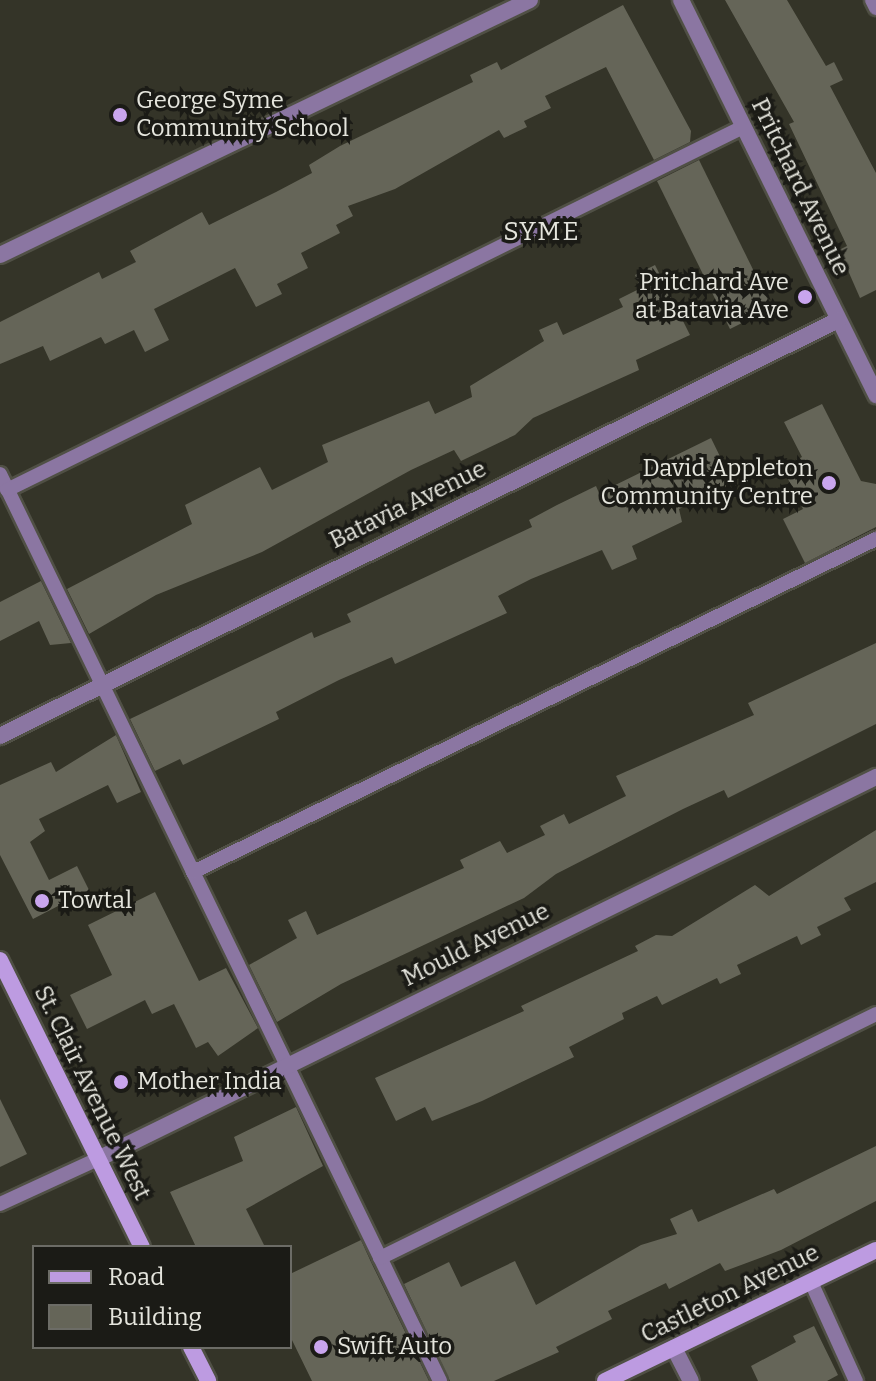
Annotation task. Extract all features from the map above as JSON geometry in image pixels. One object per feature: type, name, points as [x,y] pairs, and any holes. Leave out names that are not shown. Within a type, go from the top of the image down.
[{"type":"main road","name":"St. Clair Avenue West","points":[[0,960],[141,1245]]},
{"type":"main road","name":"Castleton Avenue","points":[[605,1381],[876,1250]]},
{"type":"main road","points":[[192,1349],[208,1381]]},
{"type":"street","points":[[0,255],[530,0]]},
{"type":"street","name":"Pritchard Avenue","points":[[681,0],[876,395]]},
{"type":"street","name":"Batavia Avenue","points":[[0,736],[838,320]]},
{"type":"street","name":"Mould Avenue","points":[[98,1159],[876,777]]},
{"type":"street","points":[[674,1348],[691,1381]]},
{"type":"lane","points":[[872,0],[876,8]]},
{"type":"lane","points":[[7,490],[743,127]]},
{"type":"lane","points":[[0,474],[440,1381]]},
{"type":"lane","points":[[193,872],[876,539]]},
{"type":"lane","points":[[380,1258],[876,1014]]},
{"type":"lane","points":[[0,1204],[98,1159]]},
{"type":"lane","points":[[811,1282],[856,1381]]},
{"type":"building","points":[[725,0],[787,0],[826,66],[834,62],[843,80],[830,86],[876,173],[876,290],[860,298],[839,250],[847,246],[789,124],[794,122]]},
{"type":"building","points":[[623,5],[691,131],[690,142],[654,160],[606,67],[545,96],[551,108],[524,121],[527,127],[504,138],[499,130],[395,189],[348,206],[353,216],[336,225],[340,233],[301,253],[308,268],[277,284],[282,294],[256,307],[235,268],[154,309],[169,340],[145,352],[134,330],[105,344],[101,337],[50,361],[43,346],[0,364],[0,322],[99,272],[102,279],[136,262],[130,251],[202,212],[209,225],[276,192],[312,173],[309,165],[340,146],[473,82],[470,75],[497,62],[501,70]]},
{"type":"building","points":[[699,160],[772,308],[730,329],[657,181]]},
{"type":"building","points":[[655,265],[690,335],[636,360],[639,370],[533,418],[515,435],[461,461],[454,450],[411,470],[262,552],[156,595],[89,634],[67,589],[192,524],[185,505],[260,467],[272,490],[328,462],[322,445],[429,401],[435,414],[472,397],[470,386],[544,341],[539,330],[557,322],[563,335],[623,307],[619,299],[641,288],[635,275]]},
{"type":"building","name":"David Appleton Community Centre","points":[[822,404],[861,481],[876,484],[876,527],[805,563],[783,519],[803,509],[782,467],[802,457],[784,422]]},
{"type":"building","points":[[711,438],[733,483],[679,509],[682,522],[632,546],[637,559],[612,570],[602,550],[531,579],[498,596],[507,613],[395,664],[392,657],[339,680],[276,712],[279,719],[183,765],[180,759],[155,771],[130,719],[312,632],[314,638],[351,622],[347,614],[532,527],[529,520],[557,505],[596,486],[599,493]]},
{"type":"building","points":[[41,581],[71,643],[50,645],[39,621],[0,641],[0,602]]},
{"type":"building","points":[[876,643],[876,724],[728,798],[724,790],[683,809],[556,874],[524,898],[341,984],[277,1022],[249,965],[297,938],[288,920],[306,911],[317,935],[464,868],[460,860],[500,841],[507,853],[545,835],[540,826],[564,814],[569,824],[626,796],[616,776],[754,715],[748,703]]},
{"type":"building","points":[[116,735],[141,792],[117,803],[108,785],[39,819],[45,831],[30,842],[49,880],[77,866],[89,890],[33,919],[0,855],[0,785],[51,762],[56,772]]},
{"type":"building","points":[[876,830],[876,882],[844,898],[851,910],[817,927],[821,935],[801,945],[797,936],[737,965],[741,974],[720,984],[717,978],[662,1005],[657,996],[622,1013],[624,1019],[569,1047],[574,1057],[482,1101],[432,1121],[425,1107],[396,1121],[375,1078],[524,1011],[521,1006],[638,951],[635,946],[656,935],[672,936],[755,885],[769,896]]},
{"type":"building","points":[[155,892],[199,981],[226,968],[258,1028],[218,1056],[208,1042],[196,1048],[174,1004],[152,1014],[145,1000],[87,1029],[70,995],[112,975],[88,925]]},
{"type":"building","points":[[0,1099],[27,1154],[0,1167]]},
{"type":"building","points":[[296,1107],[323,1166],[246,1209],[264,1245],[195,1245],[170,1192],[243,1161],[234,1137]]},
{"type":"building","points":[[876,1146],[876,1201],[781,1250],[725,1271],[720,1263],[669,1289],[666,1283],[608,1311],[612,1319],[556,1347],[559,1352],[494,1381],[450,1381],[404,1284],[449,1262],[461,1287],[515,1261],[536,1305],[641,1245],[677,1234],[670,1219],[692,1209],[698,1222],[774,1189],[777,1194]]},
{"type":"building","points":[[361,1240],[429,1381],[312,1381],[292,1340],[292,1273]]},
{"type":"building","points":[[814,1326],[838,1375],[827,1381],[758,1381],[751,1366],[796,1342],[793,1336]]},
{"type":"place","name":"George Syme Community School","points":[[120,115]]},
{"type":"place","name":"Pritchard Ave at Batavia Ave","points":[[805,297]]},
{"type":"place","name":"David Appleton Community Centre","points":[[829,483]]},
{"type":"place","name":"Towtal","points":[[42,901]]},
{"type":"place","name":"Mother India","points":[[121,1082]]},
{"type":"place","name":"Swift Auto","points":[[321,1347]]},
{"type":"district","name":"SYME","points":[[542,232]]}]
